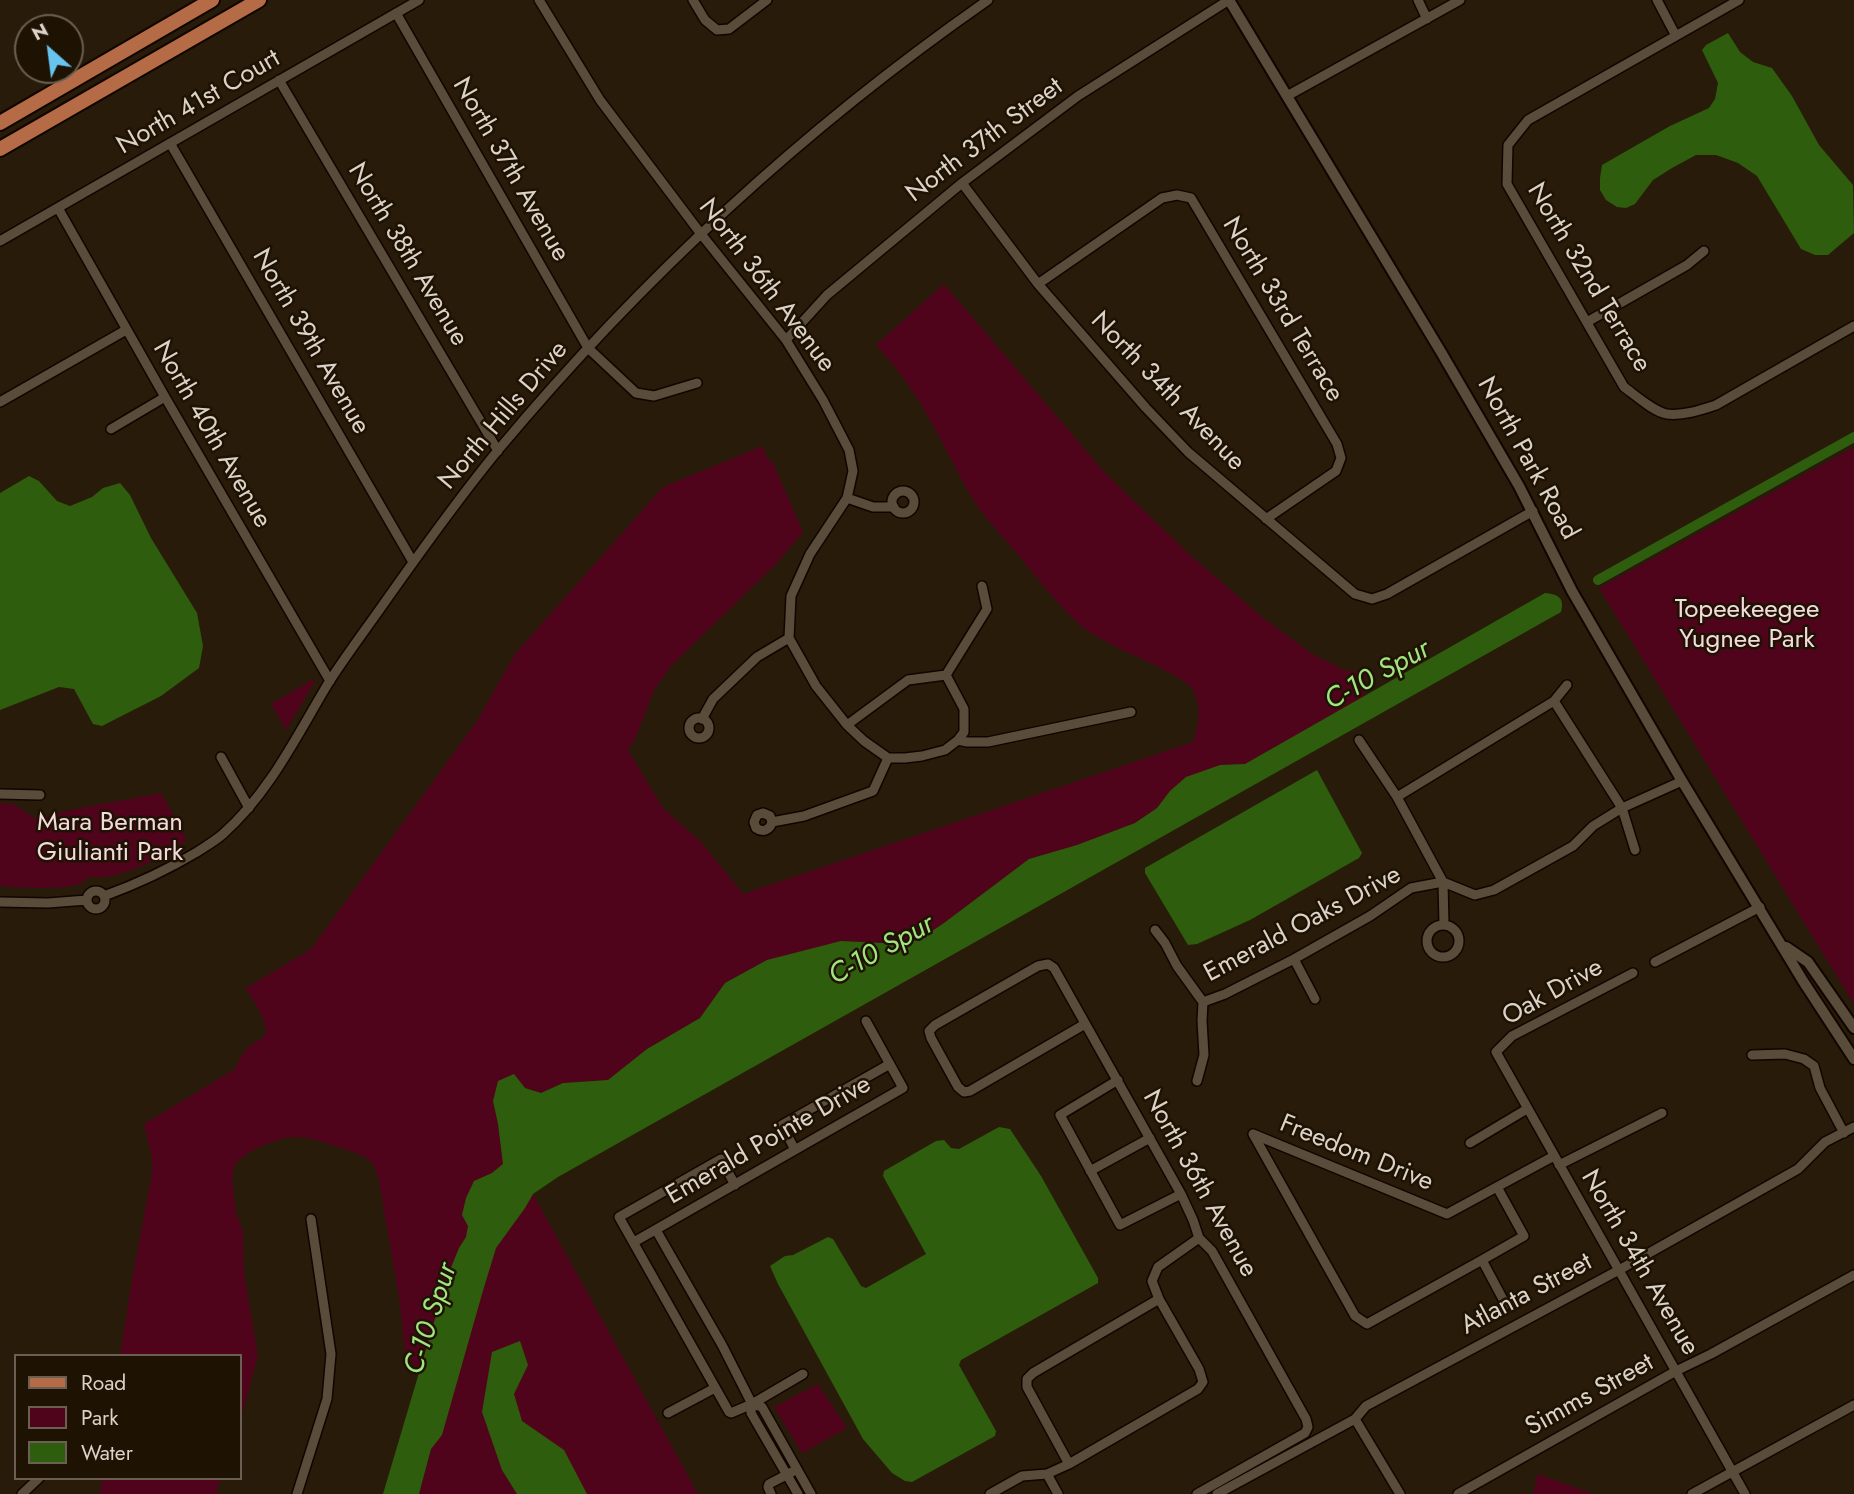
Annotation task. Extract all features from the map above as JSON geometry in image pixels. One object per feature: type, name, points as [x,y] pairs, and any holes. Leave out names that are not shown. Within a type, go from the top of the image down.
[{"type":"main road","points":[[0,123],[212,0]]},
{"type":"main road","points":[[0,149],[260,0]]},
{"type":"main road","points":[[79,104],[77,92],[92,70]]},
{"type":"street","name":"North 41st Court","points":[[0,241],[419,0]]},
{"type":"street","name":"North 36th Avenue","points":[[539,0],[600,100],[701,234],[786,340],[823,400],[849,450],[853,471],[847,498],[810,554],[792,596],[789,638]]},
{"type":"street","points":[[693,0],[705,20],[717,30],[729,29],[767,0]]},
{"type":"street","name":"North Hills Drive","points":[[0,902],[48,903],[87,900],[89,894],[94,891],[100,891],[104,896],[163,872],[219,837],[249,808],[275,774],[330,681],[413,562],[498,451],[588,348],[701,234],[796,148],[942,32],[988,0]]},
{"type":"street","name":"North Park Road","points":[[1229,0],[1441,352],[1533,511],[1572,592],[1682,781],[1803,981],[1854,1059]]},
{"type":"street","name":"North 37th Street","points":[[786,340],[827,295],[962,183],[1078,96],[1229,0]]},
{"type":"street","points":[[1418,0],[1427,19]]},
{"type":"street","points":[[1287,96],[1460,0]]},
{"type":"street","points":[[1657,0],[1676,36],[1739,0]]},
{"type":"street","name":"North 37th Avenue","points":[[396,13],[588,348],[636,393],[654,396],[697,383]]},
{"type":"street","name":"North 32nd Terrace","points":[[1676,36],[1528,120],[1508,145],[1507,184],[1625,387],[1643,402],[1665,414],[1695,412],[1716,405],[1854,326]]},
{"type":"street","name":"North 38th Avenue","points":[[279,80],[498,451]]},
{"type":"street","name":"North 39th Avenue","points":[[170,143],[413,562]]},
{"type":"street","name":"North 34th Avenue","points":[[962,183],[1038,284],[1188,452],[1355,594],[1372,599],[1387,593],[1533,511]]},
{"type":"street","name":"North 33rd Terrace","points":[[1038,284],[1162,198],[1177,195],[1191,198],[1337,444],[1341,458],[1336,471],[1266,519]]},
{"type":"street","name":"North 40th Avenue","points":[[58,208],[330,681]]},
{"type":"street","points":[[1587,322],[1687,265],[1704,251]]},
{"type":"street","points":[[0,402],[126,330]]},
{"type":"street","points":[[111,429],[165,397]]},
{"type":"street","points":[[847,498],[873,507],[894,507]]},
{"type":"street","points":[[946,675],[987,609],[982,586]]},
{"type":"street","points":[[702,719],[713,699],[757,657],[789,638],[816,685],[847,725],[864,741],[888,758],[922,756],[945,750],[964,732],[964,709],[946,675]]},
{"type":"street","points":[[847,725],[908,680],[946,675]]},
{"type":"street","points":[[1397,797],[1555,701],[1567,685]]},
{"type":"street","points":[[1555,701],[1622,808],[1635,850]]},
{"type":"street","points":[[958,740],[988,742],[1131,712]]},
{"type":"street","points":[[1359,740],[1397,797],[1443,882],[1444,925]]},
{"type":"street","points":[[221,758],[249,808]]},
{"type":"street","points":[[772,822],[804,816],[873,791],[888,758]]},
{"type":"street","name":"Emerald Oaks Drive","points":[[1203,1002],[1225,994],[1294,959],[1370,916],[1411,888],[1443,882],[1475,895],[1494,890],[1573,846],[1593,826],[1622,808],[1682,781]]},
{"type":"street","points":[[0,793],[40,795]]},
{"type":"street","points":[[1655,961],[1760,907]]},
{"type":"street","points":[[1155,930],[1203,1002],[1204,1055],[1197,1080]]},
{"type":"street","name":"North Park Road","points":[[1781,943],[1808,962],[1854,1028]]},
{"type":"street","points":[[1294,959],[1315,999]]},
{"type":"street","name":"North 36th Avenue","points":[[1085,1024],[970,1091],[958,1087],[929,1031],[1038,966],[1048,964],[1055,968],[1181,1194],[1199,1238],[1212,1251],[1306,1419],[1308,1427],[1305,1433],[1197,1494]]},
{"type":"street","name":"Oak Drive","points":[[1496,1052],[1512,1036],[1633,973]]},
{"type":"street","points":[[795,1150],[782,1125],[890,1064],[866,1021]]},
{"type":"street","name":"North 34th Avenue","points":[[1496,1052],[1745,1494]]},
{"type":"street","points":[[1752,1055],[1785,1054],[1804,1059],[1814,1066],[1820,1088],[1844,1133]]},
{"type":"street","name":"Emerald Pointe Drive","points":[[634,1242],[903,1088],[890,1064]]},
{"type":"street","points":[[1118,1080],[1059,1115],[1120,1225],[1181,1194]]},
{"type":"street","points":[[1470,1143],[1527,1109]]},
{"type":"street","name":"Freedom Drive","points":[[1482,1260],[1367,1324],[1356,1316],[1253,1134],[1447,1214],[1497,1187],[1662,1113]]},
{"type":"street","name":"Atlanta Street","points":[[1217,1494],[1355,1419],[1366,1406],[1619,1270],[1798,1169],[1825,1142],[1854,1127]]},
{"type":"street","points":[[1090,1171],[1150,1138]]},
{"type":"street","points":[[735,1185],[721,1159],[619,1217],[729,1412],[752,1404],[803,1374]]},
{"type":"street","points":[[1497,1187],[1524,1236],[1482,1260],[1506,1305]]},
{"type":"street","points":[[297,1494],[327,1399],[331,1354],[311,1219]]},
{"type":"street","name":"Emerald Pointe Drive","points":[[656,1230],[722,1345],[752,1404],[751,1413],[798,1494]]},
{"type":"street","points":[[990,1494],[1022,1476],[1047,1474],[1069,1464],[1198,1389],[1203,1382],[1199,1369],[1159,1299],[1152,1281],[1158,1267],[1199,1238]]},
{"type":"street","name":"Simms Street","points":[[1458,1494],[1676,1371],[1854,1275]]},
{"type":"street","points":[[1069,1464],[1027,1387],[1027,1379],[1159,1299]]},
{"type":"street","points":[[668,1413],[715,1388]]},
{"type":"street","name":"Emerald Pointe Drive","points":[[752,1404],[762,1407],[811,1494]]},
{"type":"street","points":[[1692,1494],[1854,1405]]},
{"type":"street","points":[[1355,1419],[1400,1494]]},
{"type":"street","points":[[771,1494],[769,1484],[797,1470]]},
{"type":"street","points":[[1047,1474],[1058,1494]]},
{"type":"street","points":[[22,1494],[37,1480]]},
{"type":"green space","points":[[944,284],[1105,473],[1190,555],[1262,617],[1314,655],[1344,670],[1365,672],[1364,696],[1245,764],[1220,765],[1170,791],[1157,808],[1135,823],[1077,845],[1029,859],[920,939],[902,944],[841,941],[725,983],[700,1018],[647,1049],[608,1080],[563,1083],[541,1093],[525,1088],[493,1101],[503,1164],[533,1194],[698,1494],[419,1494],[431,1449],[419,1371],[405,1354],[400,1304],[375,1167],[368,1159],[356,1153],[317,1140],[284,1138],[248,1153],[235,1164],[232,1178],[234,1197],[243,1232],[244,1273],[258,1356],[242,1415],[242,1354],[120,1354],[152,1173],[152,1158],[144,1124],[235,1069],[246,1050],[264,1037],[266,1030],[263,1018],[246,988],[311,949],[477,721],[515,654],[663,487],[763,446],[803,532],[776,564],[672,665],[654,690],[636,737],[628,750],[663,808],[702,843],[743,894],[1193,742],[1199,716],[1193,690],[1174,675],[1090,632],[1063,608],[978,507],[921,405],[876,345]]},
{"type":"green space","name":"Topeekeegee Yugnee Park","points":[[1854,447],[1854,1004],[1599,588]]},
{"type":"green space","points":[[314,679],[315,681],[286,730],[271,704]]},
{"type":"green space","name":"Mara Berman Giulianti Park","points":[[161,793],[187,840],[170,852],[131,870],[108,877],[89,877],[72,886],[0,886],[0,803],[14,804],[34,818]]},
{"type":"green space","points":[[818,1384],[847,1428],[802,1453],[774,1407]]},
{"type":"green space","points":[[1538,1474],[1593,1494],[1533,1494]]},
{"type":"green space","points":[[102,1480],[220,1480],[216,1494],[100,1494]]},
{"type":"water","points":[[1728,33],[1740,52],[1753,62],[1772,68],[1792,96],[1819,145],[1853,185],[1854,233],[1828,255],[1815,255],[1801,249],[1757,176],[1738,163],[1716,155],[1696,155],[1672,168],[1653,180],[1635,204],[1626,208],[1617,207],[1606,200],[1600,190],[1602,165],[1670,126],[1709,108],[1715,99],[1718,83],[1702,50]]},
{"type":"water","points":[[29,476],[39,481],[57,501],[70,506],[92,497],[103,488],[120,483],[130,495],[151,538],[197,613],[203,646],[199,668],[161,696],[102,726],[93,724],[74,689],[59,687],[0,710],[0,493]]},
{"type":"water","points":[[1545,593],[1554,594],[1561,600],[1561,612],[558,1177],[533,1194],[496,1248],[442,1435],[431,1449],[419,1494],[383,1494],[448,1275],[466,1237],[468,1226],[462,1215],[466,1198],[474,1181],[492,1173],[503,1164],[493,1101],[498,1081],[514,1074],[525,1088],[541,1093],[563,1083],[608,1080],[647,1049],[700,1018],[725,983],[767,960],[841,941],[902,944],[920,939],[1029,859],[1077,845],[1135,823],[1157,808],[1170,791],[1186,777],[1220,765],[1245,764]]},
{"type":"water","points":[[1317,770],[1362,853],[1359,858],[1250,920],[1197,944],[1188,945],[1145,873],[1145,868]]},
{"type":"water","points":[[999,1127],[1010,1129],[1041,1176],[1098,1278],[1098,1283],[961,1360],[959,1365],[996,1431],[995,1436],[912,1482],[905,1481],[892,1473],[863,1439],[770,1266],[785,1256],[793,1255],[828,1237],[833,1239],[861,1286],[866,1288],[926,1254],[883,1176],[884,1171],[936,1141],[944,1140],[951,1148],[959,1149]]},
{"type":"water","points":[[520,1341],[528,1365],[514,1394],[522,1421],[564,1450],[587,1494],[517,1494],[502,1470],[482,1412],[492,1352]]},
{"type":"waterway","name":"C-10 Spur","points":[[1598,580],[1854,437]]}]
